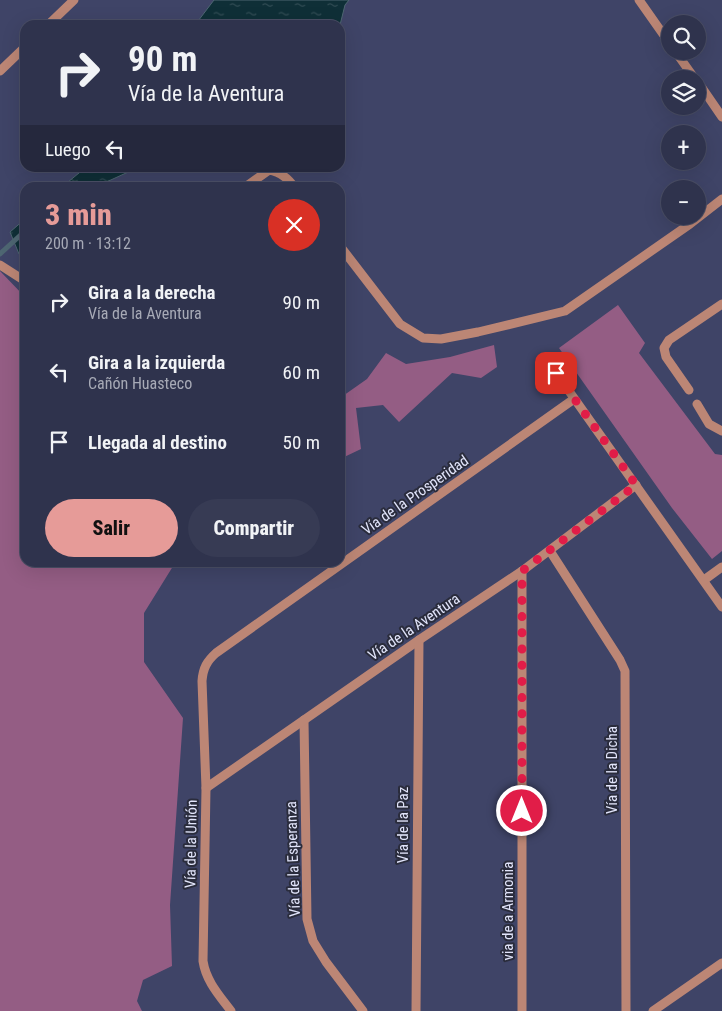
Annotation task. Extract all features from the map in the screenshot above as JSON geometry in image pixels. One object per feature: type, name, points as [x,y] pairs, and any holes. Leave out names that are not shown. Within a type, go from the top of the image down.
[{"type":"street","points":[[53,20],[74,0]]},
{"type":"street","points":[[639,0],[661,31]]},
{"type":"street","points":[[0,71],[20,52]]},
{"type":"street","points":[[706,94],[722,117]]},
{"type":"street","points":[[252,182],[266,172]]},
{"type":"street","points":[[280,172],[290,182]]},
{"type":"street","points":[[345,252],[400,324],[423,338],[440,339],[478,332],[565,310],[690,224],[722,199]]},
{"type":"street","points":[[0,265],[20,278]]},
{"type":"street","points":[[689,390],[666,357],[664,348],[669,340],[722,304]]},
{"type":"street","points":[[547,360],[722,607]]},
{"type":"street","name":"Vía de la Prosperidad","points":[[345,561],[574,399]]},
{"type":"street","points":[[697,404],[709,424],[722,431]]},
{"type":"street","name":"Vía de la Aventura","points":[[206,788],[522,571],[636,485]]},
{"type":"street","name":"Vía de la Dicha","points":[[550,551],[620,660],[625,671],[626,1011]]},
{"type":"street","name":"Vía de la Prosperidad","points":[[203,670],[216,653],[337,567]]},
{"type":"street","points":[[704,580],[722,567]]},
{"type":"street","name":"via de a Armonia","points":[[522,571],[522,1011]]},
{"type":"street","name":"Vía de la Paz","points":[[416,1011],[419,640]]},
{"type":"street","name":"Vía de la Unión","points":[[203,670],[206,788],[203,961],[205,972],[231,1011]]},
{"type":"street","name":"Vía de la Esperanza","points":[[304,720],[307,919],[313,942],[362,1011]]},
{"type":"street","points":[[652,1011],[722,963]]},
{"type":"shaded area","points":[[0,271],[20,292],[20,567],[173,567],[144,613],[144,662],[183,718],[170,905],[172,966],[143,980],[137,1001],[142,1011],[0,1011]]},
{"type":"shaded area","points":[[618,305],[645,343],[639,353],[715,454],[722,455],[722,551],[712,559],[672,508],[559,348]]},
{"type":"shaded area","points":[[494,345],[497,367],[481,378],[452,373],[399,422],[383,405],[356,408],[361,449],[345,457],[345,394],[367,379],[386,353],[406,364],[450,357]]},
{"type":"water","points":[[214,0],[349,0],[345,5],[341,20],[199,20]]},
{"type":"water","points":[[80,172],[128,172],[106,182],[68,182]]},
{"type":"water","points":[[20,223],[20,254],[19,254],[10,232]]},
{"type":"waterway","points":[[0,254],[20,236]]},
{"type":"route","points":[[522,811],[522,571],[636,485],[556,373]]}]
